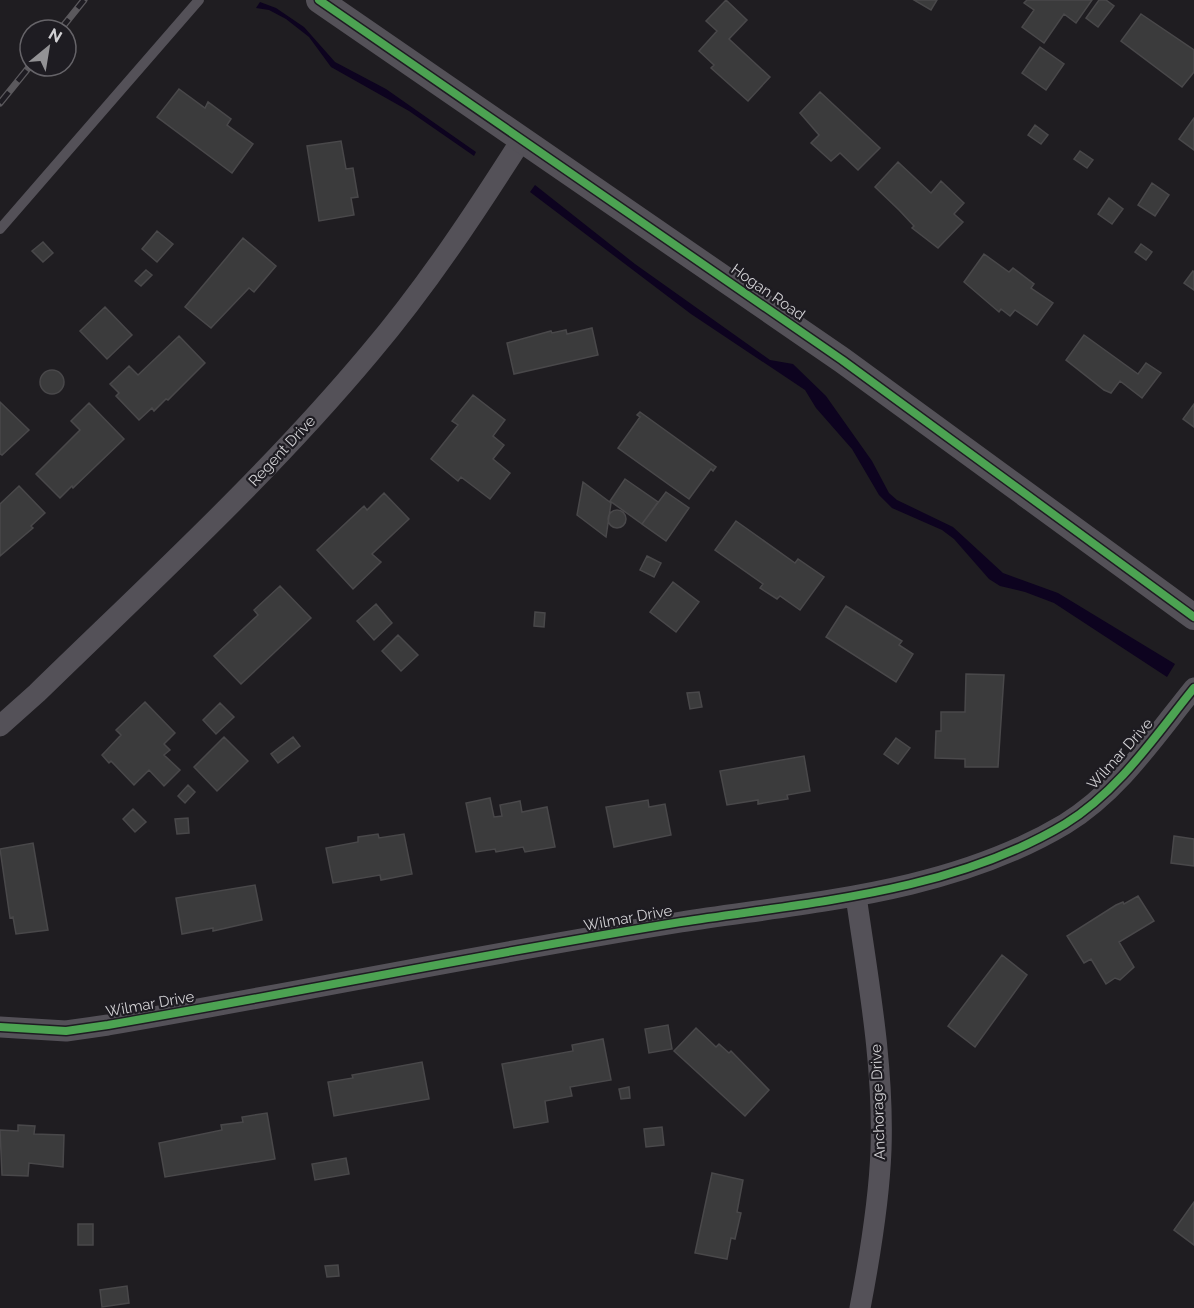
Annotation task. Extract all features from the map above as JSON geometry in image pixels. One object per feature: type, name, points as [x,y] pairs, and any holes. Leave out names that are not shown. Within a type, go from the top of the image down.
[{"type":"street","name":"Hogan Road","points":[[324,1],[852,367],[1194,617]]},
{"type":"street","name":"Regent Drive","points":[[0,726],[38,693],[254,483],[318,413],[372,352],[448,251],[522,139]]},
{"type":"street","name":"Wilmar Drive","points":[[0,1027],[66,1031],[108,1025],[681,922],[856,896],[983,862],[1067,823],[1097,801],[1125,774],[1194,688]]},
{"type":"street","name":"Anchorage Drive","points":[[856,896],[876,1042],[881,1118],[879,1190],[860,1308]]},
{"type":"lane","points":[[0,230],[199,0]]},
{"type":"shaded area","points":[[260,2],[276,8],[304,27],[335,62],[386,89],[476,152],[474,156],[409,111],[331,67],[309,37],[286,19],[269,10],[256,8]]},
{"type":"shaded area","points":[[535,185],[635,264],[770,360],[793,364],[826,396],[872,461],[889,493],[897,500],[953,527],[1003,573],[1058,593],[1175,664],[1167,677],[1054,603],[1000,586],[989,579],[954,539],[942,530],[892,508],[879,495],[852,449],[816,408],[805,390],[691,314],[530,192]]},
{"type":"building","points":[[726,0],[747,20],[729,39],[770,77],[748,101],[711,68],[714,65],[699,51],[717,31],[706,21]]},
{"type":"building","points":[[914,0],[937,0],[931,10]]},
{"type":"building","points":[[1027,0],[1092,0],[1076,23],[1064,14],[1044,43],[1022,27],[1034,10],[1024,3]]},
{"type":"building","points":[[1099,0],[1106,0],[1114,6],[1098,27],[1086,18]]},
{"type":"building","points":[[1141,14],[1194,50],[1194,72],[1182,87],[1121,41]]},
{"type":"building","points":[[1040,47],[1064,64],[1046,90],[1022,73]]},
{"type":"building","points":[[179,89],[205,108],[208,102],[231,119],[227,125],[253,144],[232,173],[157,117]]},
{"type":"building","points":[[820,92],[880,148],[858,170],[840,153],[831,161],[811,143],[819,135],[800,113]]},
{"type":"building","points":[[1194,118],[1194,150],[1179,139]]},
{"type":"building","points":[[1035,125],[1048,135],[1041,144],[1028,135]]},
{"type":"building","points":[[341,141],[346,169],[353,168],[358,197],[351,198],[354,215],[319,221],[307,146]]},
{"type":"building","points":[[1080,151],[1093,160],[1087,168],[1074,159]]},
{"type":"building","points":[[898,162],[931,193],[941,181],[964,203],[954,214],[963,222],[938,248],[912,228],[914,226],[875,187]]},
{"type":"building","points":[[1152,183],[1169,195],[1155,216],[1138,205]]},
{"type":"building","points":[[1109,198],[1123,209],[1112,224],[1098,214]]},
{"type":"building","points":[[157,231],[173,244],[157,262],[142,249]]},
{"type":"building","points":[[243,238],[276,266],[254,292],[249,288],[211,328],[185,307]]},
{"type":"building","points":[[43,242],[53,253],[43,262],[32,251]]},
{"type":"building","points":[[1141,244],[1152,252],[1146,260],[1135,252]]},
{"type":"building","points":[[984,254],[1009,272],[1013,268],[1034,284],[1031,288],[1053,303],[1037,325],[1015,310],[1010,316],[1001,309],[999,312],[964,282]]},
{"type":"building","points":[[146,270],[152,275],[141,286],[135,281]]},
{"type":"building","points":[[1194,272],[1194,290],[1184,283]]},
{"type":"building","points":[[105,307],[132,335],[107,359],[80,331]]},
{"type":"building","points":[[592,328],[598,355],[514,374],[507,343],[551,331],[552,333],[566,330],[567,334]]},
{"type":"building","points":[[1084,335],[1138,374],[1146,363],[1161,373],[1142,398],[1120,381],[1111,393],[1104,390],[1066,360]]},
{"type":"building","points":[[179,336],[205,363],[168,400],[166,399],[154,411],[152,408],[139,420],[116,396],[119,393],[110,384],[129,366],[138,375]]},
{"type":"building","points":[[52,370],[60,374],[64,382],[60,390],[52,394],[44,390],[40,382],[44,374]]},
{"type":"building","points":[[473,395],[505,420],[493,436],[504,445],[493,459],[510,473],[490,499],[461,477],[458,481],[431,459],[458,425],[452,421]]},
{"type":"building","points":[[0,402],[29,430],[2,455],[0,454]]},
{"type":"building","points":[[89,403],[124,439],[60,498],[36,474],[80,430],[71,421]]},
{"type":"building","points":[[1194,404],[1194,427],[1183,419]]},
{"type":"building","points":[[640,412],[716,467],[713,471],[711,469],[689,499],[618,448],[640,417],[637,415]]},
{"type":"building","points":[[625,479],[658,502],[642,524],[610,501]]},
{"type":"building","points":[[583,482],[611,503],[606,537],[577,515]]},
{"type":"building","points":[[19,486],[45,513],[31,526],[33,528],[0,556],[0,504]]},
{"type":"building","points":[[666,492],[689,508],[666,541],[642,524]]},
{"type":"building","points":[[384,493],[409,519],[372,554],[381,562],[353,589],[317,550],[364,506],[367,510]]},
{"type":"building","points":[[617,510],[623,513],[626,519],[623,525],[617,528],[611,525],[608,519],[611,513]]},
{"type":"building","points":[[736,521],[795,563],[798,559],[824,577],[800,610],[780,596],[777,599],[760,588],[763,584],[715,550]]},
{"type":"building","points":[[647,556],[661,563],[654,577],[640,570]]},
{"type":"building","points":[[673,582],[699,602],[676,632],[650,612]]},
{"type":"building","points":[[280,586],[311,618],[241,684],[214,656],[258,615],[254,610]]},
{"type":"building","points":[[376,604],[392,623],[374,640],[357,621]]},
{"type":"building","points":[[846,606],[902,641],[899,645],[913,654],[896,682],[826,637]]},
{"type":"building","points":[[535,612],[545,613],[544,627],[534,626]]},
{"type":"building","points":[[398,635],[418,655],[401,671],[382,651]]},
{"type":"building","points":[[966,674],[1004,675],[998,767],[965,767],[965,759],[935,758],[936,731],[941,731],[941,712],[965,712]]},
{"type":"building","points":[[699,692],[702,707],[690,709],[687,693]]},
{"type":"building","points":[[145,702],[175,733],[164,744],[170,750],[164,755],[180,770],[164,786],[149,770],[134,785],[102,755],[121,735],[116,730]]},
{"type":"building","points":[[220,703],[234,717],[216,734],[203,720]]},
{"type":"building","points":[[224,737],[248,761],[217,791],[194,767]]},
{"type":"building","points":[[293,737],[300,746],[278,763],[271,754]]},
{"type":"building","points":[[896,738],[910,748],[898,764],[884,754]]},
{"type":"building","points":[[804,756],[810,791],[787,795],[788,799],[758,804],[758,800],[727,805],[720,771]]},
{"type":"building","points":[[188,785],[195,792],[185,803],[178,796]]},
{"type":"building","points":[[490,798],[494,817],[502,816],[500,805],[520,801],[522,812],[547,807],[555,847],[525,852],[523,847],[496,852],[495,849],[476,852],[466,803]]},
{"type":"building","points":[[648,800],[649,807],[665,804],[671,835],[614,847],[606,807]]},
{"type":"building","points":[[133,809],[146,822],[135,832],[123,819]]},
{"type":"building","points":[[188,818],[189,833],[177,834],[175,819]]},
{"type":"building","points":[[378,834],[379,838],[404,834],[412,874],[381,880],[380,875],[333,883],[326,848],[358,842],[358,837]]},
{"type":"building","points":[[1174,836],[1194,839],[1194,866],[1171,863]]},
{"type":"building","points":[[33,843],[48,930],[16,934],[13,917],[10,918],[0,849]]},
{"type":"building","points":[[255,885],[262,920],[213,931],[213,928],[182,934],[176,898]]},
{"type":"building","points":[[1138,896],[1154,921],[1119,942],[1134,967],[1120,980],[1115,978],[1106,984],[1091,959],[1084,963],[1067,936],[1116,905],[1123,902],[1124,904]]},
{"type":"building","points":[[1002,955],[1027,975],[975,1047],[948,1026]]},
{"type":"building","points":[[668,1025],[672,1049],[649,1053],[645,1029]]},
{"type":"building","points":[[696,1028],[716,1047],[719,1044],[729,1053],[731,1051],[769,1090],[745,1116],[674,1051]]},
{"type":"building","points":[[603,1039],[611,1080],[570,1087],[572,1096],[545,1101],[548,1122],[514,1128],[502,1064],[573,1051],[572,1045]]},
{"type":"building","points":[[422,1062],[429,1099],[334,1116],[328,1082],[353,1078],[352,1075]]},
{"type":"building","points":[[629,1087],[630,1098],[621,1099],[619,1089]]},
{"type":"building","points":[[267,1113],[275,1159],[165,1177],[159,1143],[222,1130],[221,1125],[243,1122],[242,1117]]},
{"type":"building","points":[[18,1125],[35,1126],[34,1134],[64,1135],[63,1167],[29,1163],[28,1176],[2,1175],[0,1130],[18,1131]]},
{"type":"building","points":[[662,1127],[664,1145],[646,1147],[644,1129]]},
{"type":"building","points":[[346,1158],[349,1174],[315,1180],[312,1164]]},
{"type":"building","points":[[712,1173],[743,1180],[737,1212],[741,1213],[735,1239],[731,1238],[727,1259],[695,1253]]},
{"type":"building","points":[[1194,1202],[1194,1245],[1174,1230]]},
{"type":"building","points":[[78,1224],[93,1224],[93,1245],[78,1245]]},
{"type":"building","points":[[338,1265],[339,1276],[327,1277],[325,1266]]},
{"type":"building","points":[[127,1286],[129,1303],[102,1307],[100,1290]]},
{"type":"railway","points":[[70,18],[84,0]]},
{"type":"railway","points":[[0,103],[20,78]]},
{"type":"cycle path","points":[[319,0],[842,360],[1194,617]]},
{"type":"cycle path","points":[[0,1027],[66,1031],[108,1025],[609,934],[829,900],[927,880],[975,866],[1021,847],[1065,824],[1084,811],[1135,762],[1194,688]]}]
